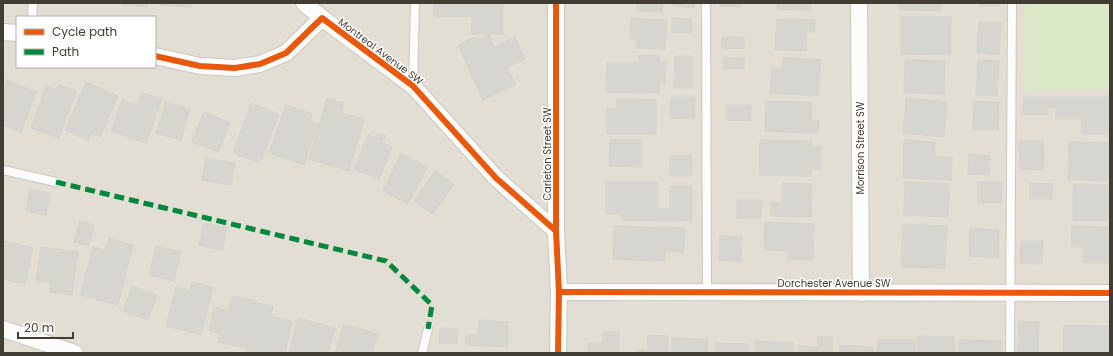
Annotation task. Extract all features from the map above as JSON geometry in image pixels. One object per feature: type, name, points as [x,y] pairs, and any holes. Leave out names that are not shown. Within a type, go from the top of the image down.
[{"type":"street","name":"Montreal Avenue SW","points":[[304,3],[414,86],[496,178],[556,231]]},
{"type":"street","name":"Carleton Street SW","points":[[556,3],[556,231],[559,292],[558,353]]},
{"type":"street","name":"Morrison Street SW","points":[[860,3],[861,293]]},
{"type":"street","points":[[156,56],[200,66],[235,68],[260,64],[286,53],[322,18]]},
{"type":"street","points":[[3,32],[16,33]]},
{"type":"street","name":"Dorchester Avenue SW","points":[[559,292],[1110,293]]},
{"type":"street","points":[[3,329],[75,353]]},
{"type":"lane","points":[[32,16],[33,3]]},
{"type":"lane","points":[[414,86],[415,3]]},
{"type":"lane","points":[[706,3],[707,292]]},
{"type":"lane","points":[[1010,353],[1012,3]]},
{"type":"lane","points":[[3,170],[56,182]]},
{"type":"lane","points":[[422,353],[428,329]]},
{"type":"shaded area","points":[[3,3],[1110,3],[1110,353],[3,353]]},
{"type":"green space","points":[[1025,3],[1110,3],[1110,90],[1025,90]]},
{"type":"building","points":[[123,3],[148,3],[148,7],[123,5]]},
{"type":"building","points":[[159,3],[192,3],[192,7],[159,5]]},
{"type":"building","points":[[434,3],[503,3],[503,34],[472,34],[472,17],[434,17]]},
{"type":"building","points":[[637,3],[663,3],[662,12],[637,11]]},
{"type":"building","points":[[671,3],[695,3],[694,8],[671,5]]},
{"type":"building","points":[[720,3],[741,3],[741,7],[719,6]]},
{"type":"building","points":[[778,3],[811,3],[810,10],[777,9]]},
{"type":"building","points":[[899,3],[941,3],[941,11],[899,10]]},
{"type":"building","points":[[979,3],[999,3],[999,6],[979,6]]},
{"type":"building","points":[[901,16],[951,17],[951,55],[901,54]]},
{"type":"building","points":[[631,18],[667,20],[665,49],[636,48],[637,40],[630,39]]},
{"type":"building","points":[[672,18],[692,19],[692,33],[672,33]]},
{"type":"building","points":[[777,19],[815,20],[814,32],[806,32],[806,51],[775,50]]},
{"type":"building","points":[[979,22],[1001,23],[999,55],[977,53]]},
{"type":"building","points":[[489,35],[494,47],[515,37],[525,59],[507,67],[516,85],[483,100],[458,45],[475,37],[478,40]]},
{"type":"building","points":[[722,37],[744,37],[744,48],[722,49]]},
{"type":"building","points":[[639,55],[660,56],[659,62],[666,62],[665,83],[659,83],[659,93],[606,92],[607,63],[639,63]]},
{"type":"building","points":[[675,56],[693,56],[693,88],[674,88]]},
{"type":"building","points":[[783,57],[821,60],[818,96],[770,93],[772,68],[782,69]]},
{"type":"building","points":[[723,58],[744,58],[744,69],[723,69]]},
{"type":"building","points":[[905,60],[945,61],[944,94],[904,93]]},
{"type":"building","points":[[978,60],[999,61],[997,96],[976,95]]},
{"type":"building","points":[[7,80],[37,92],[21,132],[3,125],[3,90]]},
{"type":"building","points":[[86,82],[118,96],[100,137],[91,133],[88,140],[65,130]]},
{"type":"building","points":[[60,85],[76,91],[59,138],[31,128],[46,86],[55,89]]},
{"type":"building","points":[[143,93],[162,99],[146,143],[111,131],[122,100],[138,105]]},
{"type":"building","points":[[671,97],[695,97],[695,119],[670,118]]},
{"type":"building","points":[[1023,97],[1110,97],[1110,125],[1108,125],[1108,134],[1082,134],[1082,119],[1056,119],[1056,108],[1048,108],[1048,115],[1023,115]]},
{"type":"building","points":[[327,98],[344,103],[342,113],[364,119],[349,171],[309,159]]},
{"type":"building","points":[[906,98],[947,102],[944,137],[903,133]]},
{"type":"building","points":[[617,99],[656,100],[656,134],[607,134],[607,109],[616,109]]},
{"type":"building","points":[[766,101],[812,102],[811,121],[819,121],[818,133],[765,131]]},
{"type":"building","points":[[974,101],[999,102],[998,130],[973,129]]},
{"type":"building","points":[[166,102],[190,109],[181,140],[156,133]]},
{"type":"building","points":[[251,103],[279,114],[260,163],[233,153]]},
{"type":"building","points":[[286,105],[312,114],[310,121],[318,124],[304,165],[269,153]]},
{"type":"building","points":[[727,105],[751,105],[751,121],[727,120]]},
{"type":"building","points":[[204,112],[230,123],[218,152],[192,142]]},
{"type":"building","points":[[377,133],[386,136],[381,142],[392,147],[379,179],[354,169],[368,135],[375,138]]},
{"type":"building","points":[[610,140],[641,140],[641,167],[609,166]]},
{"type":"building","points":[[760,140],[812,141],[812,147],[821,147],[821,169],[811,169],[811,176],[760,175]]},
{"type":"building","points":[[904,140],[935,142],[935,157],[952,157],[951,180],[903,178]]},
{"type":"building","points":[[1019,141],[1043,141],[1044,169],[1020,170]]},
{"type":"building","points":[[1069,142],[1110,143],[1110,181],[1068,179]]},
{"type":"building","points":[[401,154],[427,167],[408,204],[383,191]]},
{"type":"building","points":[[969,154],[990,156],[989,175],[968,174]]},
{"type":"building","points":[[670,156],[692,156],[692,176],[670,176]]},
{"type":"building","points":[[206,158],[235,163],[231,185],[202,180]]},
{"type":"building","points":[[435,171],[454,184],[433,214],[414,201]]},
{"type":"building","points":[[606,182],[657,182],[657,209],[670,209],[670,186],[692,186],[692,221],[622,220],[622,214],[606,214]]},
{"type":"building","points":[[905,182],[950,184],[948,217],[904,215]]},
{"type":"building","points":[[978,182],[1002,182],[1002,203],[978,203]]},
{"type":"building","points":[[783,183],[812,184],[811,217],[771,216],[771,203],[783,203]]},
{"type":"building","points":[[1030,183],[1053,184],[1052,199],[1030,199]]},
{"type":"building","points":[[1073,184],[1110,185],[1110,221],[1073,221]]},
{"type":"building","points":[[30,189],[50,193],[46,215],[26,211]]},
{"type":"building","points":[[737,200],[762,200],[761,218],[737,218]]},
{"type":"building","points":[[80,221],[94,225],[89,246],[74,242]]},
{"type":"building","points":[[765,222],[814,224],[813,260],[788,259],[788,251],[764,250]]},
{"type":"building","points":[[204,223],[227,228],[222,250],[199,245]]},
{"type":"building","points":[[903,224],[947,226],[945,268],[901,267]]},
{"type":"building","points":[[614,226],[685,228],[684,252],[665,251],[665,261],[613,259]]},
{"type":"building","points":[[1072,226],[1110,227],[1110,263],[1083,263],[1083,247],[1072,247]]},
{"type":"building","points":[[970,228],[999,230],[998,258],[969,256]]},
{"type":"building","points":[[720,236],[742,237],[741,261],[719,260]]},
{"type":"building","points":[[109,238],[133,245],[118,305],[80,295],[93,247],[106,250]]},
{"type":"building","points":[[3,241],[33,248],[25,284],[3,279]]},
{"type":"building","points":[[1021,241],[1043,241],[1042,264],[1020,263]]},
{"type":"building","points":[[156,246],[181,252],[174,281],[149,275]]},
{"type":"building","points":[[41,247],[78,252],[72,295],[50,292],[51,283],[36,281]]},
{"type":"building","points":[[192,282],[213,287],[201,335],[166,326],[176,287],[189,291]]},
{"type":"building","points":[[132,286],[157,295],[148,320],[123,311]]},
{"type":"building","points":[[233,296],[257,301],[245,348],[218,342],[220,334],[209,331],[214,307],[229,311]]},
{"type":"building","points":[[258,303],[273,306],[271,316],[292,321],[285,353],[256,353],[246,350]]},
{"type":"building","points":[[298,318],[335,328],[328,353],[289,353]]},
{"type":"building","points":[[479,320],[508,322],[508,347],[466,345],[466,335],[478,335]]},
{"type":"building","points":[[1019,321],[1039,322],[1038,353],[1018,352]]},
{"type":"building","points":[[344,324],[378,334],[372,353],[335,353]]},
{"type":"building","points":[[1064,325],[1110,326],[1110,353],[1063,353]]},
{"type":"building","points":[[440,328],[458,329],[457,344],[439,343]]},
{"type":"building","points":[[603,332],[619,332],[619,353],[588,353],[588,343],[603,343]]},
{"type":"building","points":[[648,335],[668,336],[667,353],[637,353],[637,350],[648,350]]},
{"type":"building","points":[[818,336],[832,337],[832,353],[799,353],[799,346],[818,347]]},
{"type":"building","points":[[918,336],[954,337],[954,353],[918,353]]},
{"type":"building","points":[[672,338],[708,339],[707,353],[672,353]]},
{"type":"building","points":[[878,340],[916,340],[915,353],[877,353]]},
{"type":"building","points":[[960,340],[1001,341],[1001,353],[959,353]]},
{"type":"building","points":[[755,341],[793,343],[793,353],[754,353]]},
{"type":"building","points":[[715,343],[749,344],[749,353],[715,353]]},
{"type":"building","points":[[840,345],[873,347],[873,353],[839,353]]},
{"type":"marked path","points":[[56,182],[386,261],[432,305],[428,329]]},
{"type":"cycle path","points":[[556,3],[556,231],[559,292],[558,353]]},
{"type":"cycle path","points":[[156,56],[200,66],[235,68],[260,64],[286,53],[322,18],[413,86],[496,178],[556,231]]},
{"type":"cycle path","points":[[559,292],[1110,293]]}]
